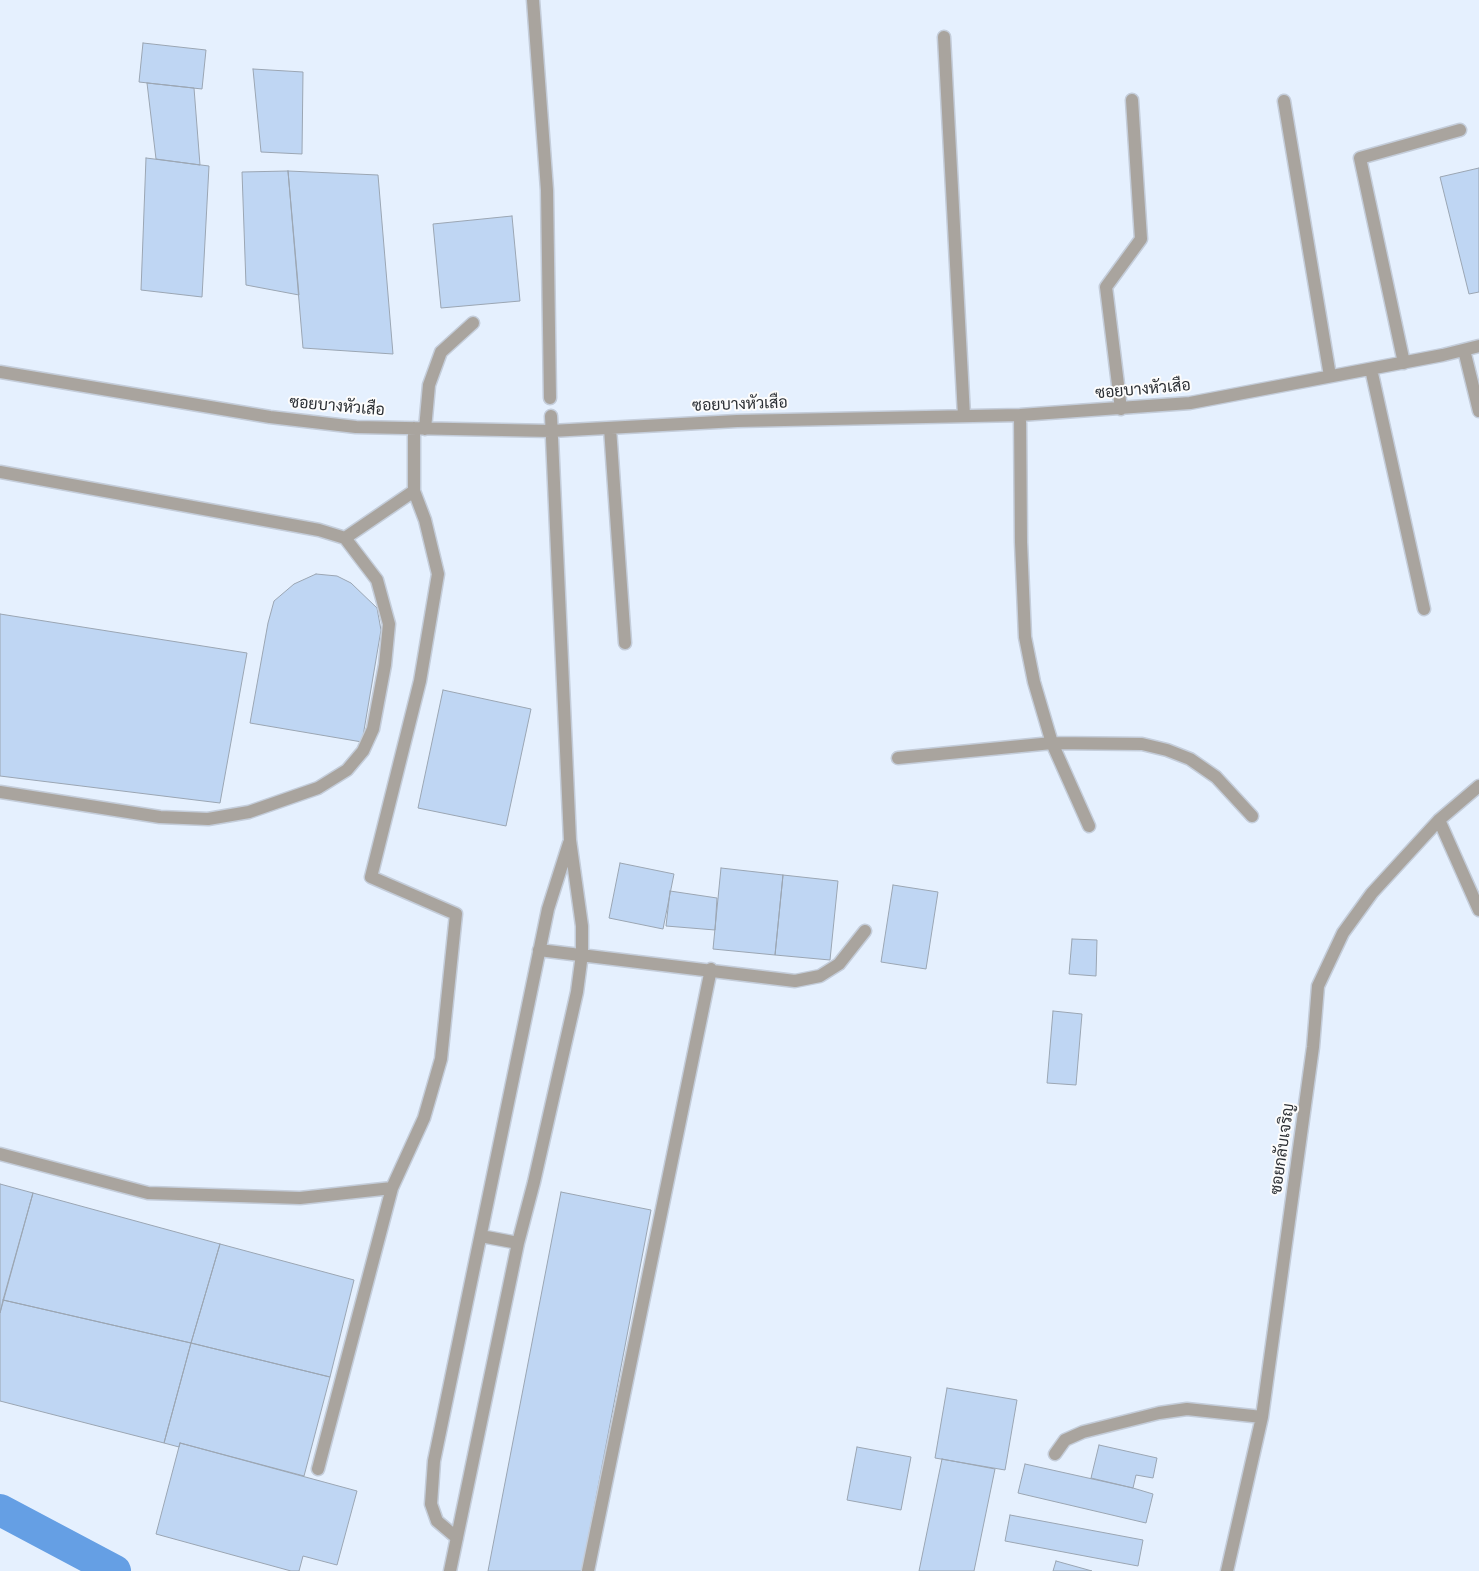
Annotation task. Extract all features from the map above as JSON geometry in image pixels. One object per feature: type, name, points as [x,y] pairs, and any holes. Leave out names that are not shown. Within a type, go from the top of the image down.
[{"type":"street","points":[[533,0],[547,190],[550,398]]},
{"type":"street","points":[[944,37],[964,416]]},
{"type":"street","points":[[1121,409],[1106,287],[1141,240],[1132,100]]},
{"type":"street","points":[[1284,101],[1330,376]]},
{"type":"street","points":[[1404,363],[1360,158],[1460,130]]},
{"type":"street","points":[[318,1469],[392,1188],[424,1118],[441,1060],[456,914],[371,877],[420,681],[438,574],[425,520],[414,491],[419,428],[429,385],[441,352],[473,323]]},
{"type":"street","name":"ซอยบางหัวเสือ","points":[[0,372],[270,417],[356,427],[552,431],[737,421],[1020,415],[1190,403],[1404,363],[1479,346]]},
{"type":"street","points":[[1464,350],[1479,410]]},
{"type":"street","points":[[1371,369],[1424,609]]},
{"type":"street","points":[[1020,415],[1021,542],[1025,637],[1034,682],[1052,742],[1089,826]]},
{"type":"street","points":[[450,1571],[518,1243],[534,1182],[577,992],[582,954],[582,926],[570,840],[551,416]]},
{"type":"street","points":[[610,428],[625,643]]},
{"type":"street","points":[[0,472],[319,530],[345,538],[377,580],[389,624],[385,664],[373,728],[363,751],[347,770],[318,788],[249,812],[208,819],[160,817],[0,792]]},
{"type":"street","points":[[345,538],[414,491]]},
{"type":"street","points":[[898,758],[1052,742],[1142,744],[1167,750],[1190,759],[1216,777],[1252,816]]},
{"type":"street","name":"ซอยกลับเจริญ","points":[[1227,1571],[1262,1417],[1313,1048],[1318,986],[1344,933],[1366,901],[1439,820],[1479,786]]},
{"type":"street","points":[[1439,820],[1479,910]]},
{"type":"street","points":[[456,1538],[437,1521],[431,1504],[434,1461],[548,908],[570,840]]},
{"type":"street","points":[[539,950],[795,981],[820,976],[839,964],[865,931]]},
{"type":"street","points":[[588,1571],[711,970]]},
{"type":"street","points":[[0,1154],[148,1193],[300,1198],[392,1188]]},
{"type":"street","points":[[481,1236],[518,1243]]},
{"type":"street","points":[[1055,1454],[1065,1440],[1083,1432],[1159,1413],[1188,1409],[1262,1417]]},
{"type":"building","points":[[143,43],[206,50],[202,89],[139,82]]},
{"type":"building","points":[[253,69],[303,72],[302,154],[261,152]]},
{"type":"building","points":[[147,83],[194,88],[200,165],[156,159]]},
{"type":"building","points":[[146,158],[209,166],[202,297],[141,290]]},
{"type":"building","points":[[1479,168],[1479,292],[1469,294],[1440,177]]},
{"type":"building","points":[[288,171],[378,175],[393,354],[303,348]]},
{"type":"building","points":[[288,171],[299,295],[246,285],[242,172]]},
{"type":"building","points":[[512,216],[520,301],[441,308],[433,224]]},
{"type":"building","points":[[316,574],[337,576],[351,583],[377,608],[381,630],[362,742],[250,723],[268,623],[274,601],[294,584]]},
{"type":"building","points":[[0,614],[247,653],[220,803],[0,776]]},
{"type":"building","points":[[443,690],[531,709],[506,826],[418,808]]},
{"type":"building","points":[[620,863],[674,874],[663,929],[609,918]]},
{"type":"building","points":[[721,868],[783,875],[775,955],[713,949]]},
{"type":"building","points":[[783,875],[838,881],[830,960],[775,955]]},
{"type":"building","points":[[893,885],[938,892],[926,969],[881,962]]},
{"type":"building","points":[[670,891],[717,898],[715,930],[666,926]]},
{"type":"building","points":[[1072,939],[1097,940],[1096,976],[1069,974]]},
{"type":"building","points":[[1053,1011],[1082,1014],[1076,1085],[1047,1083]]},
{"type":"building","points":[[0,1184],[33,1193],[0,1313]]},
{"type":"building","points":[[561,1192],[651,1210],[582,1571],[488,1571]]},
{"type":"building","points":[[33,1193],[220,1244],[191,1343],[3,1300]]},
{"type":"building","points":[[220,1244],[354,1280],[330,1377],[191,1343]]},
{"type":"building","points":[[3,1300],[191,1343],[164,1443],[0,1401],[0,1313]]},
{"type":"building","points":[[191,1343],[330,1377],[304,1476],[180,1443],[179,1447],[164,1443]]},
{"type":"building","points":[[947,1388],[1017,1400],[1005,1470],[935,1458]]},
{"type":"building","points":[[180,1443],[357,1491],[337,1565],[303,1556],[299,1571],[291,1571],[156,1534]]},
{"type":"building","points":[[1099,1445],[1157,1458],[1153,1478],[1136,1475],[1133,1488],[1091,1478]]},
{"type":"building","points":[[857,1447],[911,1457],[901,1510],[847,1500]]},
{"type":"building","points":[[942,1459],[995,1469],[974,1571],[919,1571]]},
{"type":"building","points":[[1025,1464],[1153,1494],[1146,1523],[1018,1493]]},
{"type":"building","points":[[1010,1515],[1143,1540],[1138,1566],[1005,1541]]},
{"type":"building","points":[[1056,1561],[1092,1571],[1053,1571]]},
{"type":"waterway","points":[[0,1510],[115,1571]]}]
